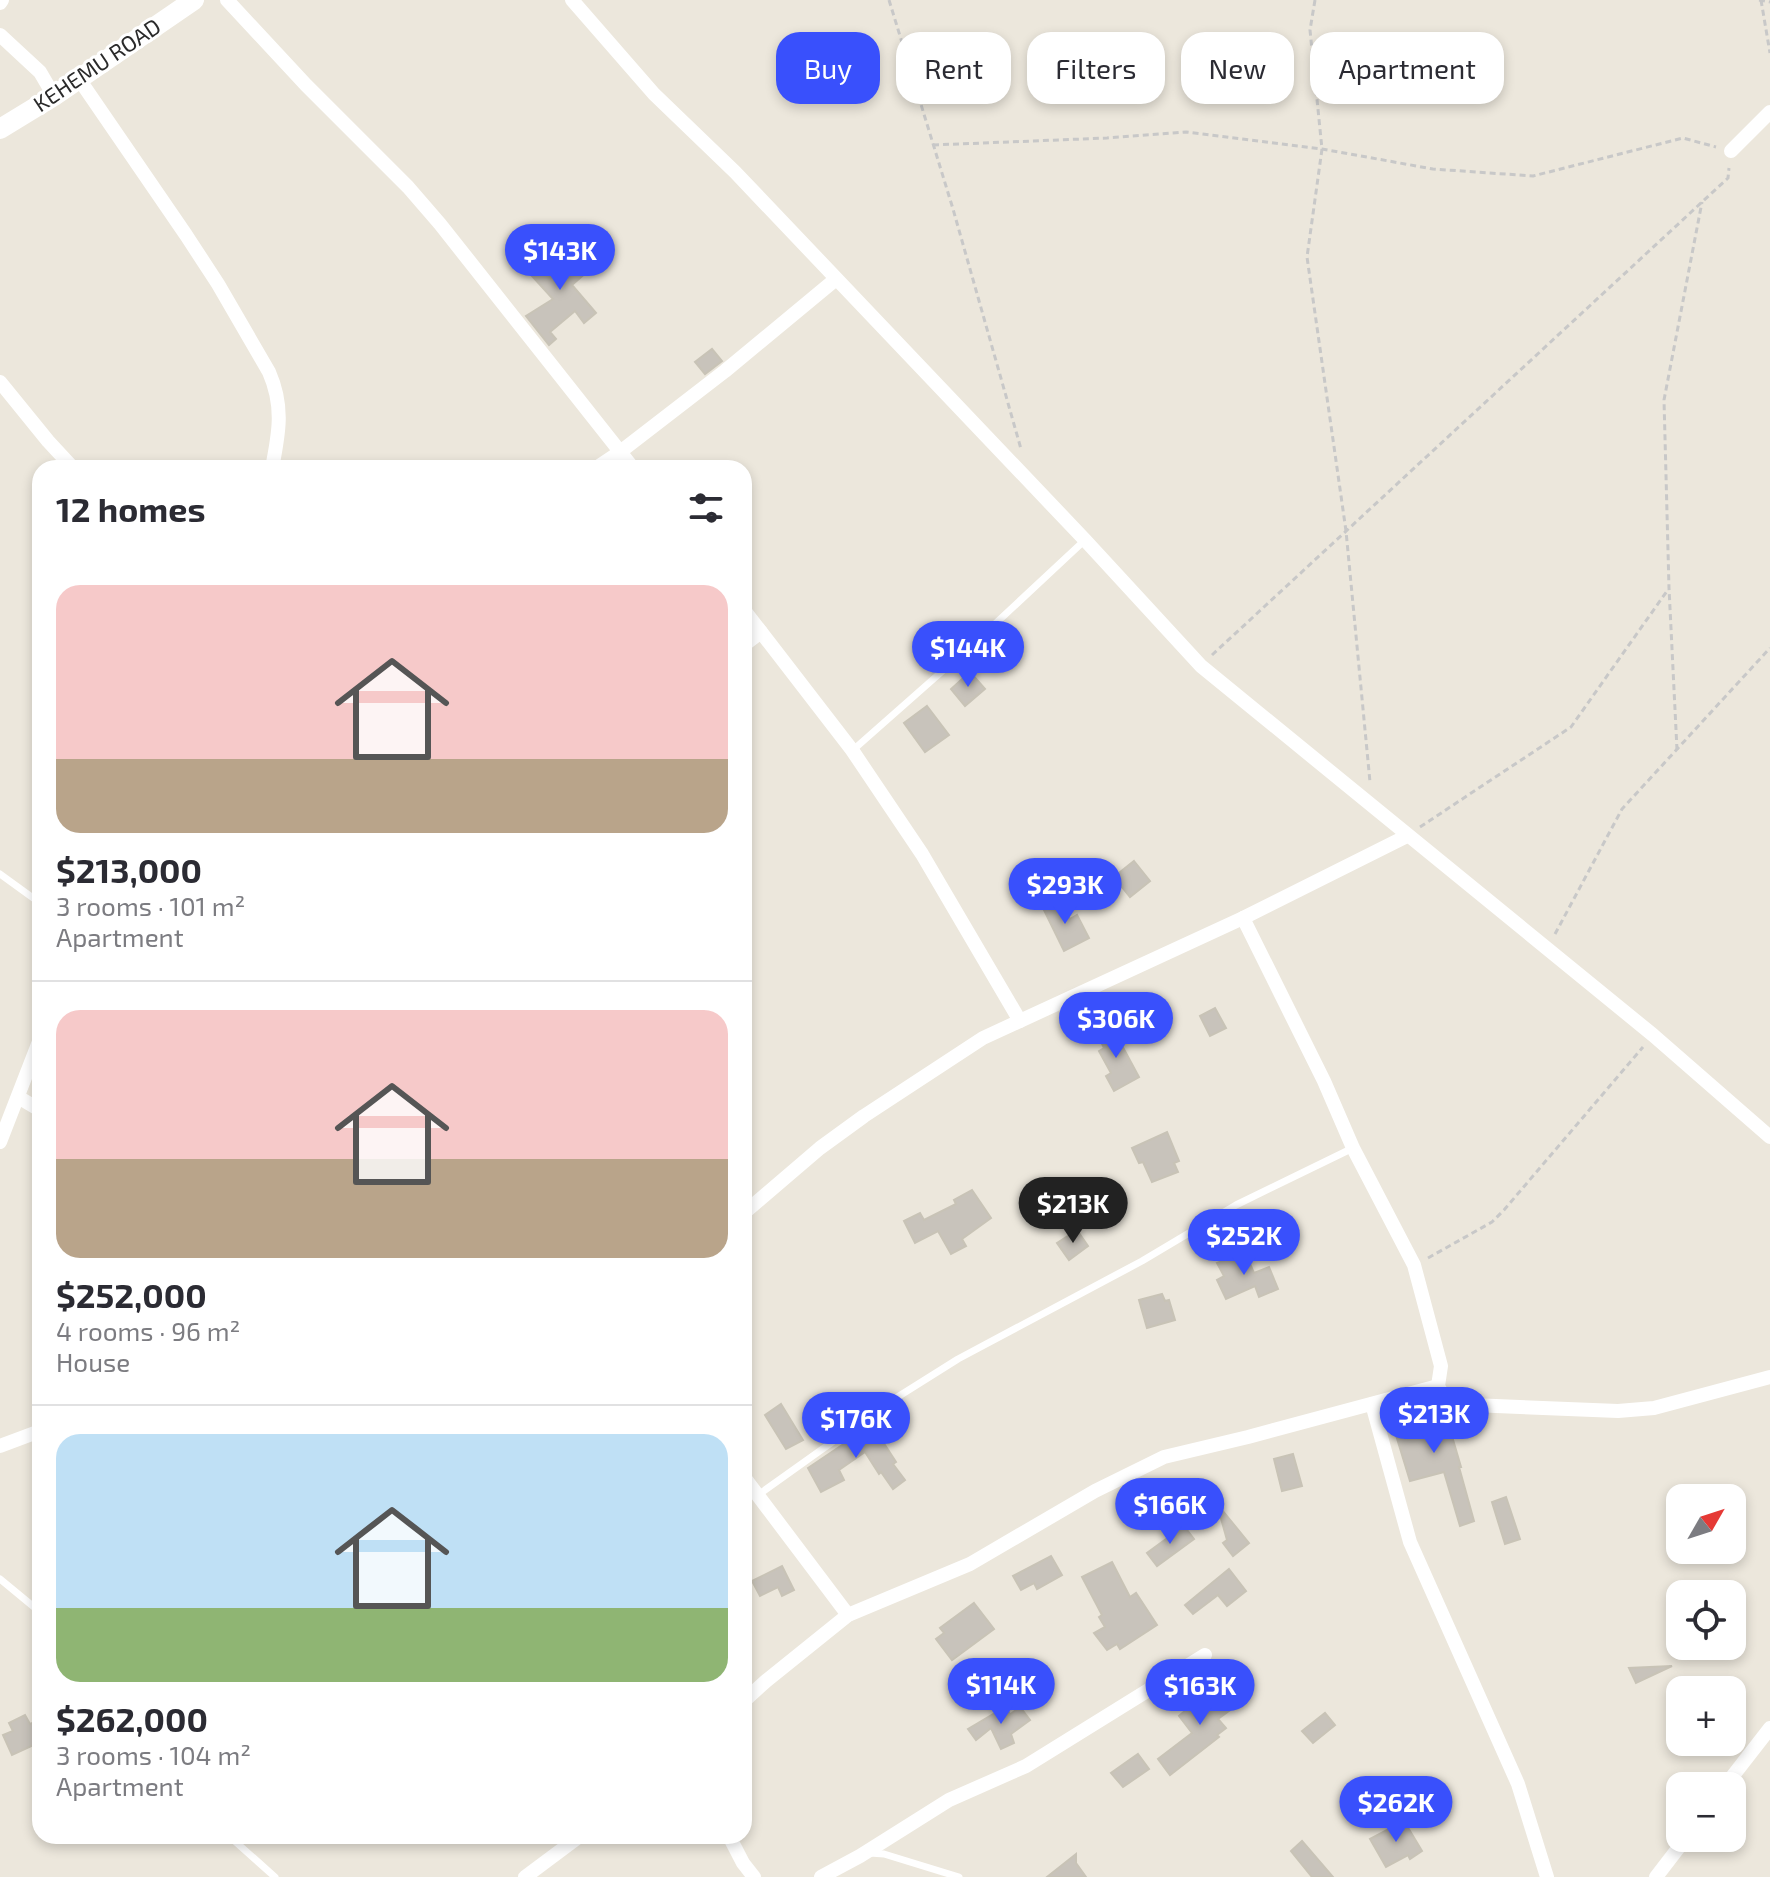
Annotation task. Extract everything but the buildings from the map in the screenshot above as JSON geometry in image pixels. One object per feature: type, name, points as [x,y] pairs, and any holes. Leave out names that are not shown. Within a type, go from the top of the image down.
[{"type":"street","name":"KEHEMU ROAD","points":[[0,129],[54,96],[194,0]]},
{"type":"street","points":[[227,0],[408,187],[626,460]]},
{"type":"street","points":[[572,0],[654,94],[735,172],[1201,666],[1653,1035],[1770,1137]]},
{"type":"street","points":[[0,35],[40,72],[54,96]]},
{"type":"street","points":[[79,79],[218,284],[269,372],[279,402],[273,460]]},
{"type":"street","points":[[1731,151],[1770,112]]},
{"type":"street","points":[[608,460],[725,371],[836,279]]},
{"type":"street","points":[[0,382],[66,460]]},
{"type":"street","points":[[752,620],[852,750],[922,854],[1020,1021]]},
{"type":"street","points":[[752,639],[761,632]]},
{"type":"street","points":[[752,1206],[820,1148],[983,1038],[1243,918],[1407,836]]},
{"type":"street","points":[[1243,918],[1324,1081],[1353,1148],[1414,1265],[1441,1366],[1438,1386],[1445,1399],[1456,1403],[1618,1411],[1654,1408],[1770,1377]]},
{"type":"street","points":[[0,1142],[32,1060]]},
{"type":"street","points":[[18,1097],[32,1105]]},
{"type":"street","points":[[752,1694],[848,1615],[970,1564],[1095,1491],[1164,1457],[1438,1386]]},
{"type":"street","points":[[1372,1404],[1410,1542],[1518,1784],[1547,1877]]},
{"type":"street","points":[[0,1446],[32,1434]]},
{"type":"street","points":[[752,1487],[848,1615]]},
{"type":"street","points":[[821,1877],[949,1800],[1026,1766],[1205,1655]]},
{"type":"street","points":[[1736,1772],[1770,1728]]},
{"type":"street","points":[[525,1877],[569,1844]]},
{"type":"street","points":[[733,1844],[754,1877]]},
{"type":"street","points":[[1656,1877],[1675,1852]]},
{"type":"street","points":[[736,1877],[743,1863]]},
{"type":"lane","points":[[852,750],[981,637],[1085,540]]},
{"type":"lane","points":[[0,874],[32,897]]},
{"type":"lane","points":[[758,1495],[880,1408],[958,1359],[1142,1261],[1236,1205],[1353,1148]]},
{"type":"lane","points":[[0,1579],[32,1605]]},
{"type":"lane","points":[[238,1844],[275,1877]]},
{"type":"lane","points":[[860,1856],[884,1854],[959,1877]]},
{"type":"path","points":[[889,0],[953,209],[1022,453]]},
{"type":"path","points":[[1315,0],[1310,30],[1322,149],[1307,257],[1346,531],[1372,807]]},
{"type":"path","points":[[1770,2],[1760,0],[1770,53]]},
{"type":"path","points":[[933,145],[1186,132],[1322,149],[1433,169],[1533,176],[1683,138],[1731,151],[1728,178],[1201,666]]},
{"type":"path","points":[[1677,750],[1664,400],[1702,202]]},
{"type":"path","points":[[1407,836],[1571,727],[1669,588]]},
{"type":"path","points":[[1547,950],[1622,809],[1770,648]]},
{"type":"path","points":[[1414,1265],[1492,1222],[1653,1035]]}]
